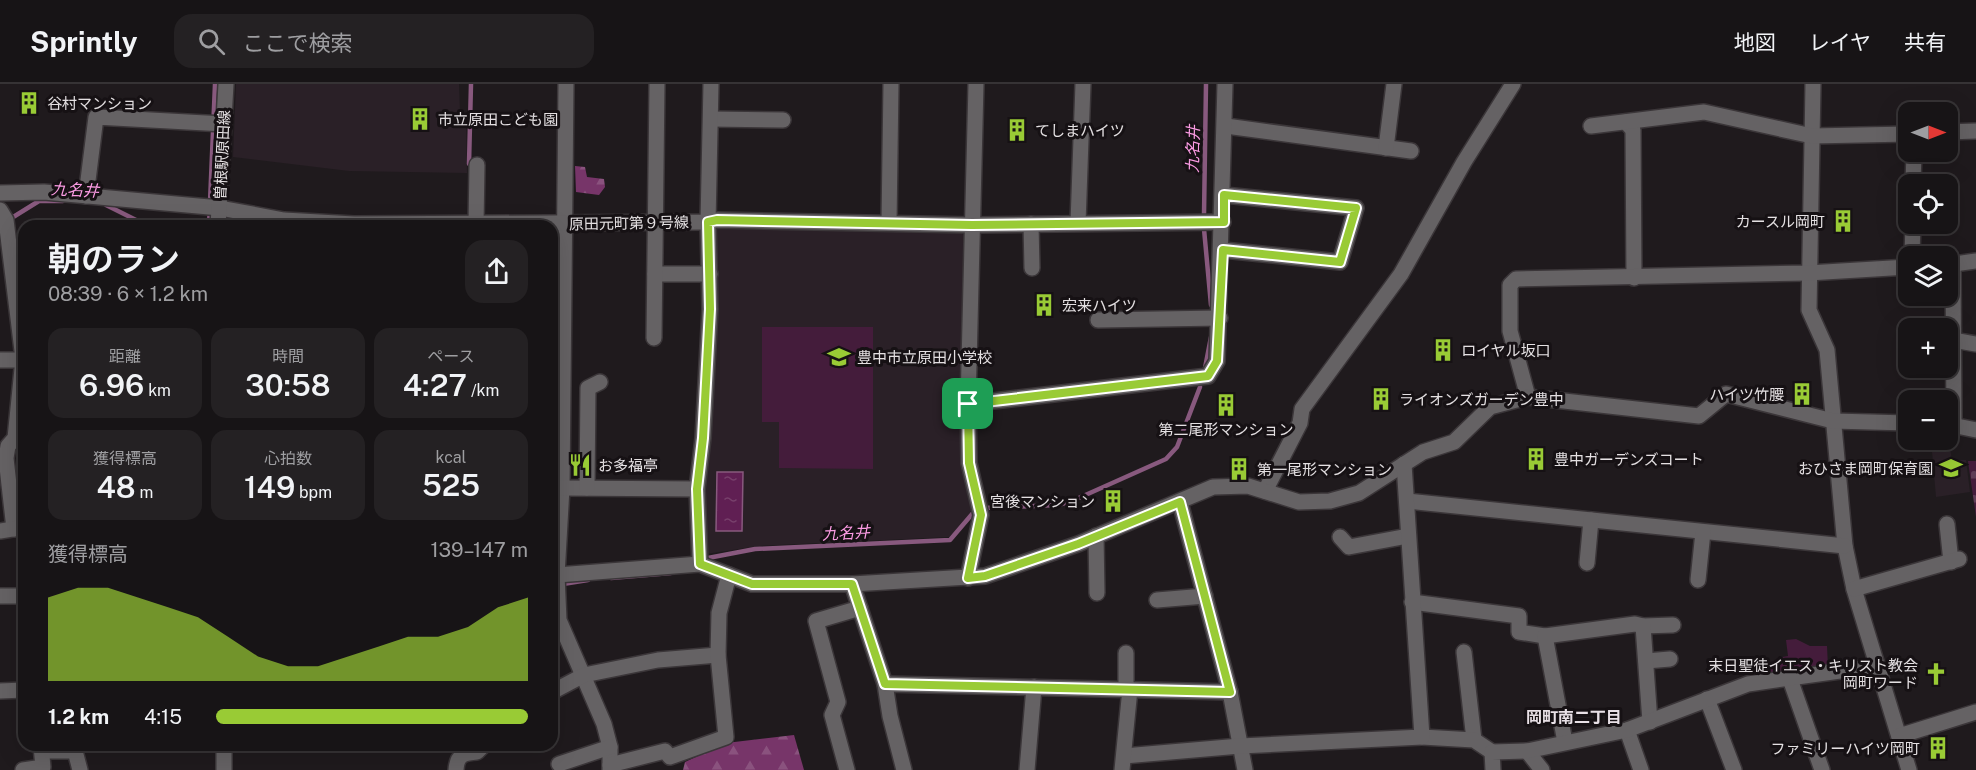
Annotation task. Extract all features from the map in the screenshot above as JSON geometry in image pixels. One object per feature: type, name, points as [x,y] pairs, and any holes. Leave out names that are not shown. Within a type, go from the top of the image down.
[{"type":"street","name":"曽根駅原田線","points":[[217,220],[214,208],[218,124],[226,84]]},
{"type":"street","points":[[558,530],[566,84]]},
{"type":"street","points":[[654,338],[657,84]]},
{"type":"street","points":[[700,564],[697,489],[707,388],[711,84]]},
{"type":"street","points":[[889,224],[891,84]]},
{"type":"street","points":[[968,578],[981,515],[969,463],[968,404],[976,84]]},
{"type":"street","points":[[1078,224],[1083,84]]},
{"type":"street","points":[[968,404],[1208,376],[1217,361],[1220,318],[1224,222],[1225,84]]},
{"type":"street","points":[[1386,148],[1394,84]]},
{"type":"street","points":[[1265,492],[1300,423],[1302,409],[1401,274],[1464,162],[1513,84]]},
{"type":"street","points":[[1813,84],[1809,310],[1827,351],[1845,546],[1854,589],[1909,770]]},
{"type":"street","points":[[1592,126],[1704,112],[1812,136],[1898,134]]},
{"type":"street","points":[[86,196],[96,117],[218,124]]},
{"type":"street","points":[[711,119],[783,120]]},
{"type":"street","points":[[1626,122],[1633,130],[1634,278]]},
{"type":"street","points":[[1226,126],[1411,151]]},
{"type":"street","points":[[1958,132],[1976,131]]},
{"type":"street","points":[[473,220],[477,165]]},
{"type":"street","name":"原田元町第９号線","points":[[0,193],[44,192],[214,208],[270,220]]},
{"type":"street","points":[[1223,250],[1340,262],[1356,208],[1224,195]]},
{"type":"street","points":[[0,210],[6,220],[8,254],[18,325]]},
{"type":"street","name":"原田元町第９号線","points":[[558,224],[717,220],[972,225],[1224,222]]},
{"type":"street","points":[[1031,224],[1032,268]]},
{"type":"street","points":[[8,254],[18,253]]},
{"type":"street","points":[[1958,263],[1976,261]]},
{"type":"street","points":[[1528,397],[1510,332],[1510,285],[1515,279],[1808,273],[1898,268]]},
{"type":"street","points":[[655,274],[710,274]]},
{"type":"street","points":[[1098,320],[1220,318]]},
{"type":"street","points":[[1958,341],[1976,344]]},
{"type":"street","points":[[0,360],[18,360]]},
{"type":"street","points":[[587,488],[588,388],[600,382]]},
{"type":"street","points":[[558,575],[700,564],[752,584],[852,584],[985,576],[1096,536],[1213,487],[1248,486],[1299,502],[1330,501],[1359,493],[1423,452],[1454,442],[1490,407],[1528,397],[1699,416],[1726,394],[1833,421],[1898,423]]},
{"type":"street","points":[[13,529],[3,458],[8,446],[15,438],[18,409]]},
{"type":"street","points":[[1958,426],[1976,430]]},
{"type":"street","points":[[1404,464],[1422,737]]},
{"type":"street","points":[[559,486],[697,489]]},
{"type":"street","points":[[1407,501],[1845,546]]},
{"type":"street","points":[[1180,502],[1230,692],[1245,770]]},
{"type":"street","points":[[1587,563],[1592,520]]},
{"type":"street","points":[[1854,589],[1955,560],[1947,524]]},
{"type":"street","points":[[1698,580],[1703,532]]},
{"type":"street","points":[[1096,536],[1097,593]]},
{"type":"street","points":[[1340,537],[1349,547],[1408,536]]},
{"type":"street","points":[[558,625],[584,675],[604,724],[610,767],[664,751],[670,757],[726,737],[718,655],[719,613],[729,575]]},
{"type":"street","points":[[852,584],[885,684],[890,716],[904,770]]},
{"type":"street","points":[[0,596],[18,596]]},
{"type":"street","points":[[1157,600],[1205,596]]},
{"type":"street","points":[[1412,602],[1519,616],[1520,632],[1545,636],[1635,624],[1673,625]]},
{"type":"street","points":[[847,770],[832,716],[838,702],[816,621],[860,609]]},
{"type":"street","points":[[1643,626],[1650,722]]},
{"type":"street","points":[[1545,636],[1565,742]]},
{"type":"street","points":[[1464,652],[1474,740]]},
{"type":"street","points":[[1126,653],[1128,689],[1123,763],[1240,746],[1422,737],[1474,740],[1492,752],[1527,751],[1627,730],[1748,684],[1876,666]]},
{"type":"street","points":[[558,689],[584,675],[658,660],[718,655]]},
{"type":"street","points":[[1646,661],[1670,659]]},
{"type":"street","points":[[1790,679],[1822,770]]},
{"type":"street","points":[[885,684],[1230,692]]},
{"type":"street","points":[[1027,770],[1034,687]]},
{"type":"street","points":[[0,691],[18,690]]},
{"type":"street","points":[[1707,699],[1734,770]]},
{"type":"street","points":[[1899,736],[1976,712]]},
{"type":"street","points":[[1627,730],[1641,770]]},
{"type":"street","points":[[559,764],[609,747]]},
{"type":"street","points":[[22,770],[44,767],[42,751]]},
{"type":"street","points":[[67,751],[75,752],[80,770]]},
{"type":"street","points":[[224,751],[224,770]]},
{"type":"street","points":[[456,770],[460,757],[464,753],[478,751]]},
{"type":"street","points":[[1527,751],[1542,770]]},
{"type":"street","points":[[1492,752],[1493,770]]},
{"type":"shaded area","points":[[236,84],[459,84],[460,112],[466,112],[467,173],[349,171],[233,157]]},
{"type":"shaded area","name":"豊中市立原田小学校","points":[[716,225],[961,232],[966,238],[962,458],[972,512],[950,537],[759,546],[706,554],[703,487],[716,301]]},
{"type":"shaded area","points":[[1932,450],[1950,450],[1952,460],[1966,460],[1970,492],[1936,497]]},
{"type":"green space","points":[[575,166],[585,167],[587,177],[604,179],[605,187],[599,195],[576,192]]},
{"type":"green space","points":[[762,327],[873,327],[873,469],[779,468],[779,422],[762,422]]},
{"type":"green space","points":[[1968,461],[1976,461],[1976,517]]},
{"type":"green space","points":[[1796,639],[1810,646],[1827,646],[1828,667],[1770,677],[1769,668],[1777,667],[1777,658],[1788,656],[1786,640]]},
{"type":"green space","points":[[794,735],[804,770],[683,770],[685,762],[726,743]]},
{"type":"water","points":[[717,472],[743,472],[742,531],[716,531]]},
{"type":"waterway","points":[[209,220],[215,84]]},
{"type":"waterway","points":[[469,164],[471,84]]},
{"type":"waterway","name":"九名井","points":[[1204,215],[1206,84]]},
{"type":"waterway","name":"九名井","points":[[10,219],[39,201],[63,201]]},
{"type":"waterway","name":"九名井","points":[[106,205],[136,220]]},
{"type":"waterway","name":"九名井","points":[[1204,229],[1211,305]]},
{"type":"waterway","name":"九名井","points":[[1205,368],[1211,337]]},
{"type":"waterway","name":"九名井","points":[[984,508],[1058,505],[1072,501],[1166,459],[1177,447],[1200,387]]},
{"type":"waterway","name":"九名井","points":[[708,558],[755,549],[950,540],[973,513]]},
{"type":"waterway","name":"九名井","points":[[611,578],[671,573]]},
{"type":"waterway","name":"九名井","points":[[563,584],[588,580]]},
{"type":"place","name":"谷村マンション","points":[[29,103]]},
{"type":"place","name":"市立原田こども園","points":[[420,119]]},
{"type":"place","name":"てしまハイツ","points":[[1017,130]]},
{"type":"place","name":"カースル岡町","points":[[1843,221]]},
{"type":"place","name":"宏来ハイツ","points":[[1044,305]]},
{"type":"place","name":"ロイヤル坂口","points":[[1443,350]]},
{"type":"place","name":"豊中市立原田小学校","points":[[839,357]]},
{"type":"place","name":"ハイツ竹腰","points":[[1802,394]]},
{"type":"place","name":"ライオンズガーデン豊中","points":[[1381,399]]},
{"type":"place","name":"第二尾形マンション","points":[[1226,405]]},
{"type":"place","name":"豊中ガーデンズコート","points":[[1536,459]]},
{"type":"place","name":"お多福亭","points":[[580,465]]},
{"type":"place","name":"おひさま岡町保育園","points":[[1951,468]]},
{"type":"place","name":"第一尾形マンション","points":[[1239,469]]},
{"type":"place","name":"宮後マンション","points":[[1113,501]]},
{"type":"place","name":"末日聖徒イエス・キリスト教会 岡町ワード","points":[[1936,674]]},
{"type":"place","name":"ファミリーハイツ岡町","points":[[1938,748]]},
{"type":"district","name":"岡町南二丁目","points":[[1574,717]]},
{"type":"route","points":[[1224,195],[1356,208],[1340,262],[1223,250],[1217,361],[1208,376],[968,404],[969,463],[981,515],[968,578],[985,576],[1078,544],[1180,502],[1230,692],[885,684],[852,584],[752,584],[700,564],[697,489],[707,388],[710,309],[708,222],[717,220],[972,225],[1224,222],[1224,195]]}]
